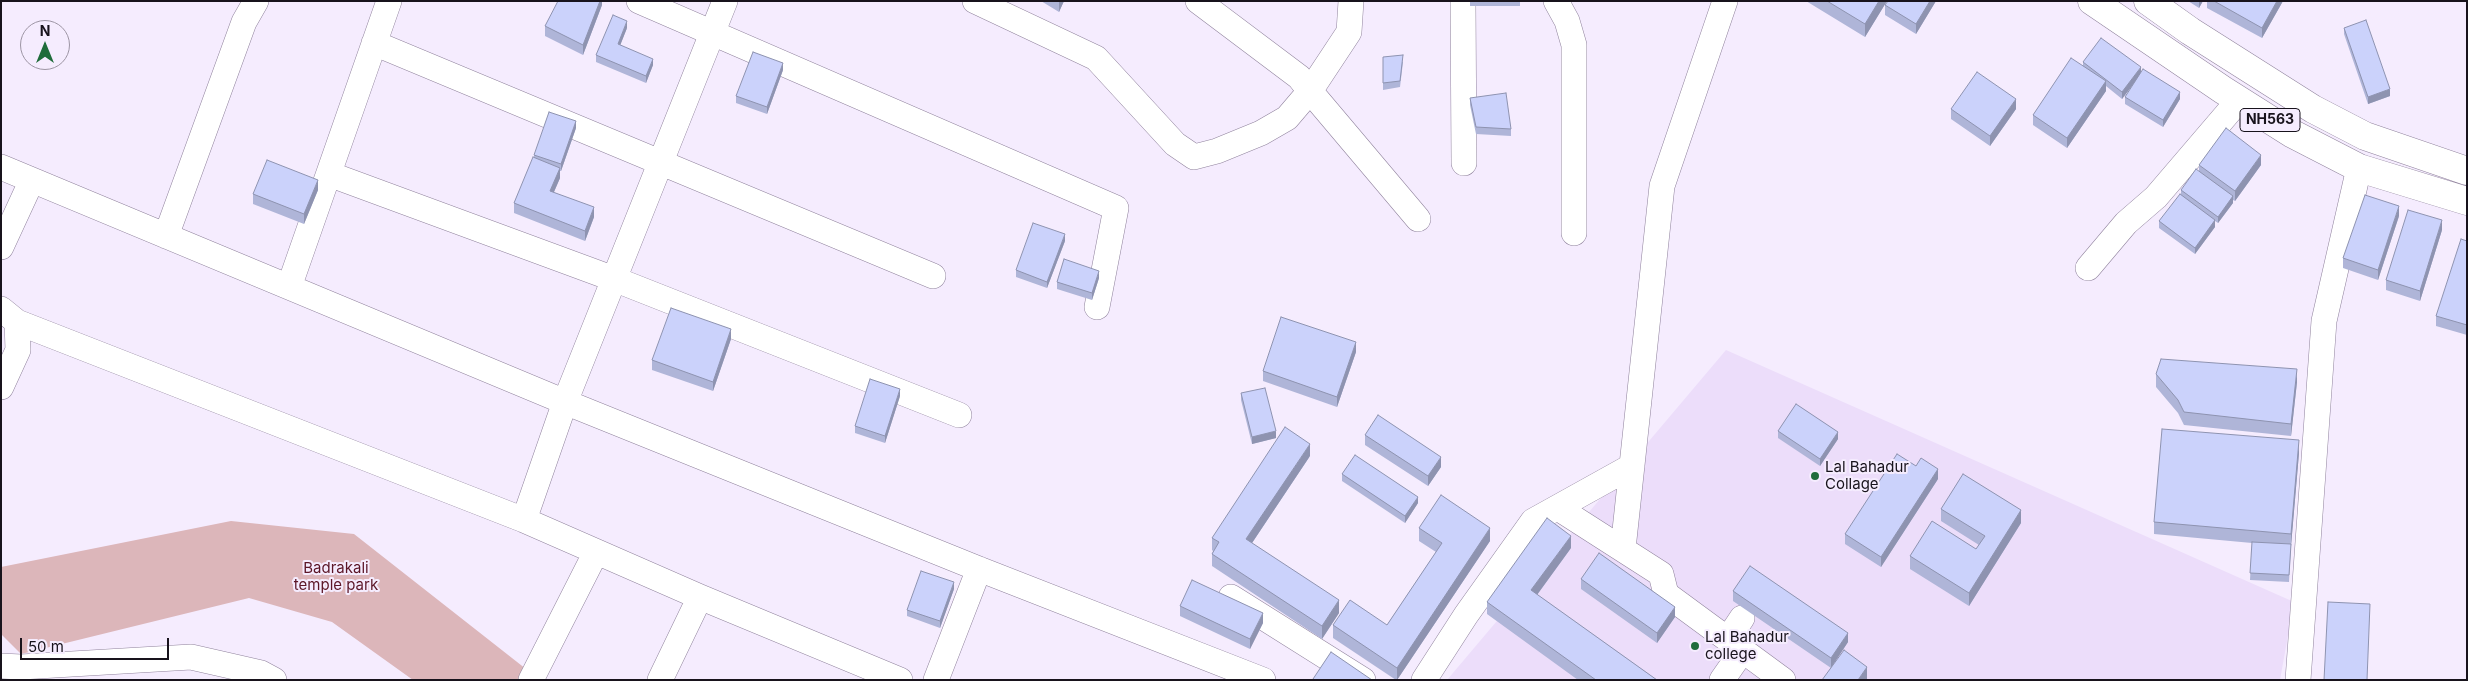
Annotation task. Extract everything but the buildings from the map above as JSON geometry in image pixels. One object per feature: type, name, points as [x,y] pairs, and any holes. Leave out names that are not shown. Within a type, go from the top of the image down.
[{"type":"highway","name":"NH563","points":[[2092,1],[2291,133],[2360,168],[2467,201]]},
{"type":"highway","name":"NH563","points":[[2148,1],[2190,31],[2314,110],[2365,136],[2467,171]]},
{"type":"street","points":[[166,236],[244,22],[256,1]]},
{"type":"street","points":[[289,287],[389,1]]},
{"type":"street","points":[[639,1],[1116,208],[1097,307]]},
{"type":"street","points":[[524,520],[565,402],[725,1]]},
{"type":"street","points":[[975,1],[1096,58],[1175,144],[1194,157],[1217,151],[1261,133],[1288,118],[1310,91],[1349,32],[1353,5],[1351,1]]},
{"type":"street","points":[[1198,1],[1298,76],[1418,218]]},
{"type":"street","points":[[1463,1],[1464,163]]},
{"type":"street","points":[[1556,1],[1567,20],[1574,45],[1574,233]]},
{"type":"street","points":[[1622,549],[1662,186],[1724,2]]},
{"type":"street","points":[[374,43],[933,276]]},
{"type":"street","points":[[2088,268],[2126,224],[2162,191],[2239,100]]},
{"type":"street","points":[[1,167],[565,402],[979,569],[1263,680]]},
{"type":"street","points":[[2298,680],[2324,321],[2360,168]]},
{"type":"street","points":[[329,174],[614,280],[959,415]]},
{"type":"street","points":[[1,247],[32,180]]},
{"type":"street","points":[[1,388],[18,350],[9,316]]},
{"type":"street","points":[[9,316],[524,520],[700,597],[900,680]]},
{"type":"street","points":[[1424,680],[1466,615],[1533,521],[1632,466]]},
{"type":"street","points":[[1558,508],[1661,574],[1666,594],[1783,680]]},
{"type":"street","points":[[531,680],[596,552]]},
{"type":"street","points":[[936,680],[979,569]]},
{"type":"street","points":[[660,680],[700,597]]},
{"type":"street","points":[[1231,597],[1363,680]]},
{"type":"street","points":[[1722,680],[1735,645],[1742,618]]},
{"type":"street","points":[[1,666],[21,667],[191,657],[261,674],[274,680]]},
{"type":"shaded area","name":"Lal Bahadur Collage","points":[[1726,350],[2294,602],[2280,680],[1447,680]]},
{"type":"green space","name":"Badrakali temple park","points":[[231,521],[354,534],[540,680],[413,680],[332,622],[249,598],[21,654],[1,634],[1,567]]},
{"type":"place","name":"Lal Bahadur Collage","points":[[1815,476]]},
{"type":"place","name":"Lal Bahadur college","points":[[1695,646]]}]
